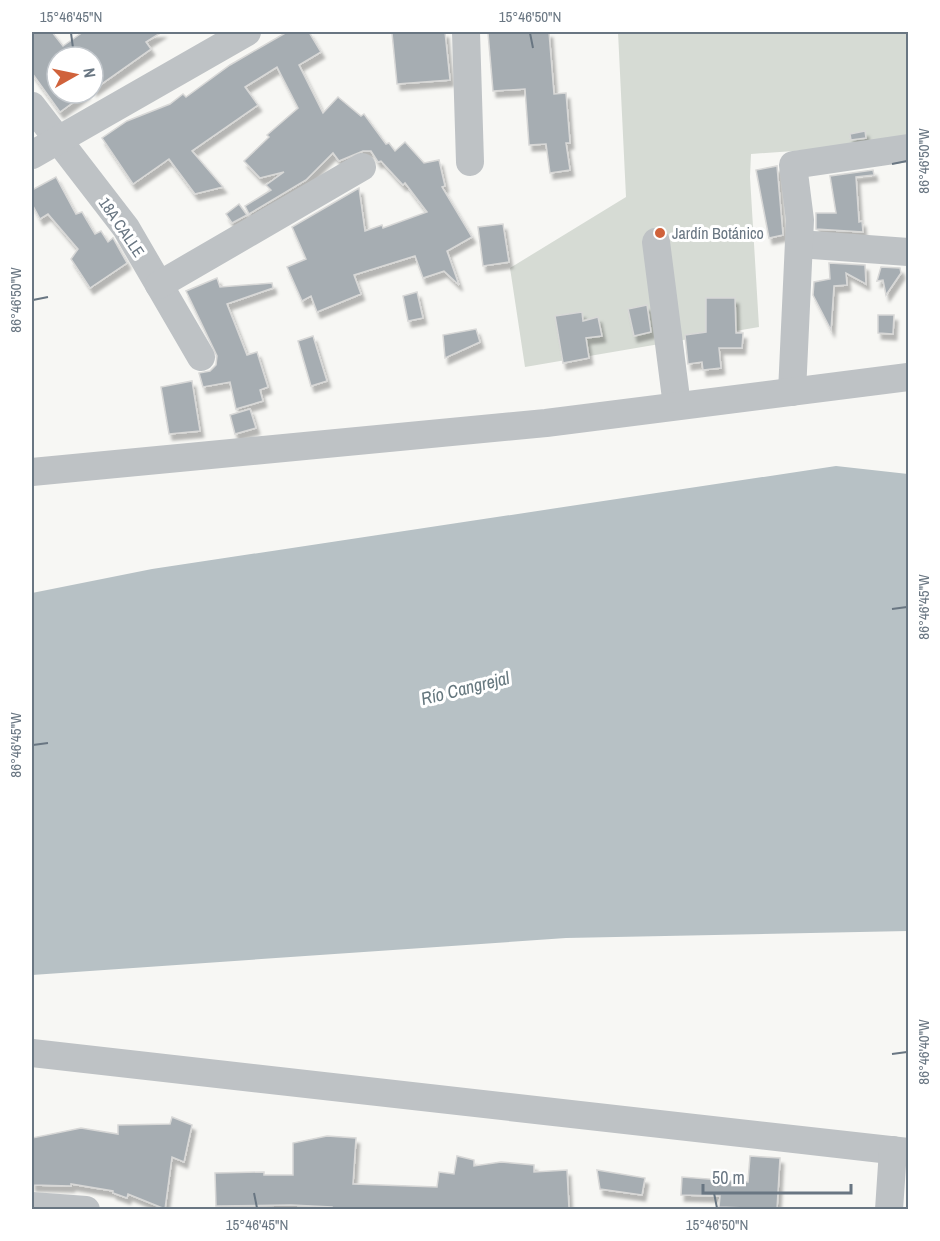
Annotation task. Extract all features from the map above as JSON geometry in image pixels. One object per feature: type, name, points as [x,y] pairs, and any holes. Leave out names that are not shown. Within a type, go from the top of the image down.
[{"type":"street","points":[[32,155],[247,32]]},
{"type":"street","points":[[466,32],[470,162]]},
{"type":"street","name":"18A CALLE","points":[[32,106],[126,228],[201,357]]},
{"type":"street","points":[[792,392],[800,220],[793,165],[909,148]]},
{"type":"street","points":[[159,285],[362,167]]},
{"type":"street","points":[[656,242],[676,406]]},
{"type":"street","points":[[799,244],[909,252]]},
{"type":"street","points":[[32,472],[534,424],[909,377]]},
{"type":"street","points":[[32,1053],[901,1151],[889,1209]]},
{"type":"street","points":[[32,1206],[86,1209]]},
{"type":"shaded area","name":"Jardín Botánico","points":[[618,32],[908,32],[908,143],[751,154],[750,177],[759,327],[525,367],[510,268],[626,197]]},
{"type":"water","name":"Río Cangrejal","points":[[836,466],[908,474],[908,931],[566,938],[32,975],[32,593],[152,569]]},
{"type":"building","points":[[32,32],[52,32],[62,45],[45,45],[45,91],[32,73]]},
{"type":"building","points":[[83,32],[162,32],[146,42],[151,49],[105,82],[105,45],[64,45]]},
{"type":"building","points":[[287,32],[309,32],[321,52],[299,65],[323,113],[338,97],[361,116],[364,114],[386,144],[389,143],[395,151],[405,142],[424,163],[439,160],[445,186],[442,187],[472,237],[447,251],[459,285],[444,271],[423,278],[415,256],[354,275],[361,294],[317,312],[311,296],[302,301],[287,267],[306,259],[292,227],[359,188],[365,231],[382,225],[383,228],[427,212],[405,183],[403,185],[381,161],[378,162],[371,151],[363,151],[339,161],[333,153],[306,180],[249,214],[245,206],[271,190],[266,185],[284,172],[260,178],[244,161],[269,137],[267,135],[298,108],[277,67],[245,87],[258,105],[192,151],[223,187],[195,194],[169,159],[133,184],[102,138],[127,121],[170,104],[183,94],[186,97],[230,65]]},
{"type":"building","points":[[445,32],[450,80],[397,84],[392,33]]},
{"type":"building","points":[[549,32],[554,94],[566,93],[570,143],[566,143],[570,170],[550,173],[546,144],[529,145],[525,89],[493,91],[488,33]]},
{"type":"building","points":[[55,105],[70,105],[60,112]]},
{"type":"building","points":[[865,131],[866,138],[851,140],[850,134]]},
{"type":"building","points":[[777,166],[783,235],[769,238],[756,170]]},
{"type":"building","points":[[873,170],[874,175],[856,177],[859,222],[862,221],[863,232],[816,229],[816,213],[836,213],[830,176]]},
{"type":"building","points":[[56,177],[76,214],[82,212],[95,234],[101,231],[108,242],[113,238],[127,263],[90,288],[71,259],[78,249],[48,214],[40,219],[32,204],[32,190]]},
{"type":"building","points":[[239,204],[247,215],[232,223],[226,214]]},
{"type":"building","points":[[503,224],[509,262],[483,266],[478,227]]},
{"type":"building","points":[[829,263],[865,265],[866,284],[846,273],[847,285],[834,286],[831,330],[813,295],[814,282],[830,279]]},
{"type":"building","points":[[881,267],[900,268],[901,273],[886,295],[883,280],[877,281]]},
{"type":"building","points":[[217,278],[220,287],[272,283],[273,288],[227,304],[247,355],[257,352],[268,387],[260,390],[263,401],[236,409],[230,382],[203,387],[199,373],[210,371],[216,365],[217,356],[186,291]]},
{"type":"building","points":[[417,292],[423,318],[408,321],[403,296]]},
{"type":"building","points":[[706,298],[735,298],[736,333],[743,333],[742,348],[719,348],[721,368],[703,370],[702,362],[688,364],[685,335],[706,332]]},
{"type":"building","points":[[647,305],[651,332],[634,336],[628,309]]},
{"type":"building","points":[[582,312],[583,321],[598,317],[602,336],[586,338],[589,358],[563,363],[555,316]]},
{"type":"building","points":[[878,315],[894,315],[893,334],[878,333]]},
{"type":"building","points":[[476,329],[480,342],[445,358],[443,335]]},
{"type":"building","points":[[313,336],[327,381],[311,386],[298,341]]},
{"type":"building","points":[[192,381],[200,431],[169,434],[161,387]]},
{"type":"building","points":[[250,409],[256,428],[235,434],[230,415]]},
{"type":"building","points":[[172,1117],[192,1125],[184,1162],[172,1157],[165,1209],[128,1194],[127,1198],[113,1191],[71,1184],[71,1186],[32,1185],[32,1138],[81,1128],[118,1134],[118,1125],[170,1124]]},
{"type":"building","points":[[327,1136],[356,1138],[353,1184],[437,1187],[439,1172],[454,1174],[457,1156],[474,1160],[474,1166],[501,1162],[534,1165],[534,1172],[567,1170],[569,1209],[332,1209],[332,1207],[291,1205],[216,1206],[215,1173],[264,1172],[264,1175],[293,1175],[293,1143]]},
{"type":"building","points":[[750,1156],[780,1158],[777,1209],[719,1207],[720,1196],[681,1195],[682,1177],[748,1182]]},
{"type":"building","points":[[597,1170],[645,1178],[642,1195],[600,1189]]},
{"type":"place","name":"Jardín Botánico","points":[[660,233]]}]
